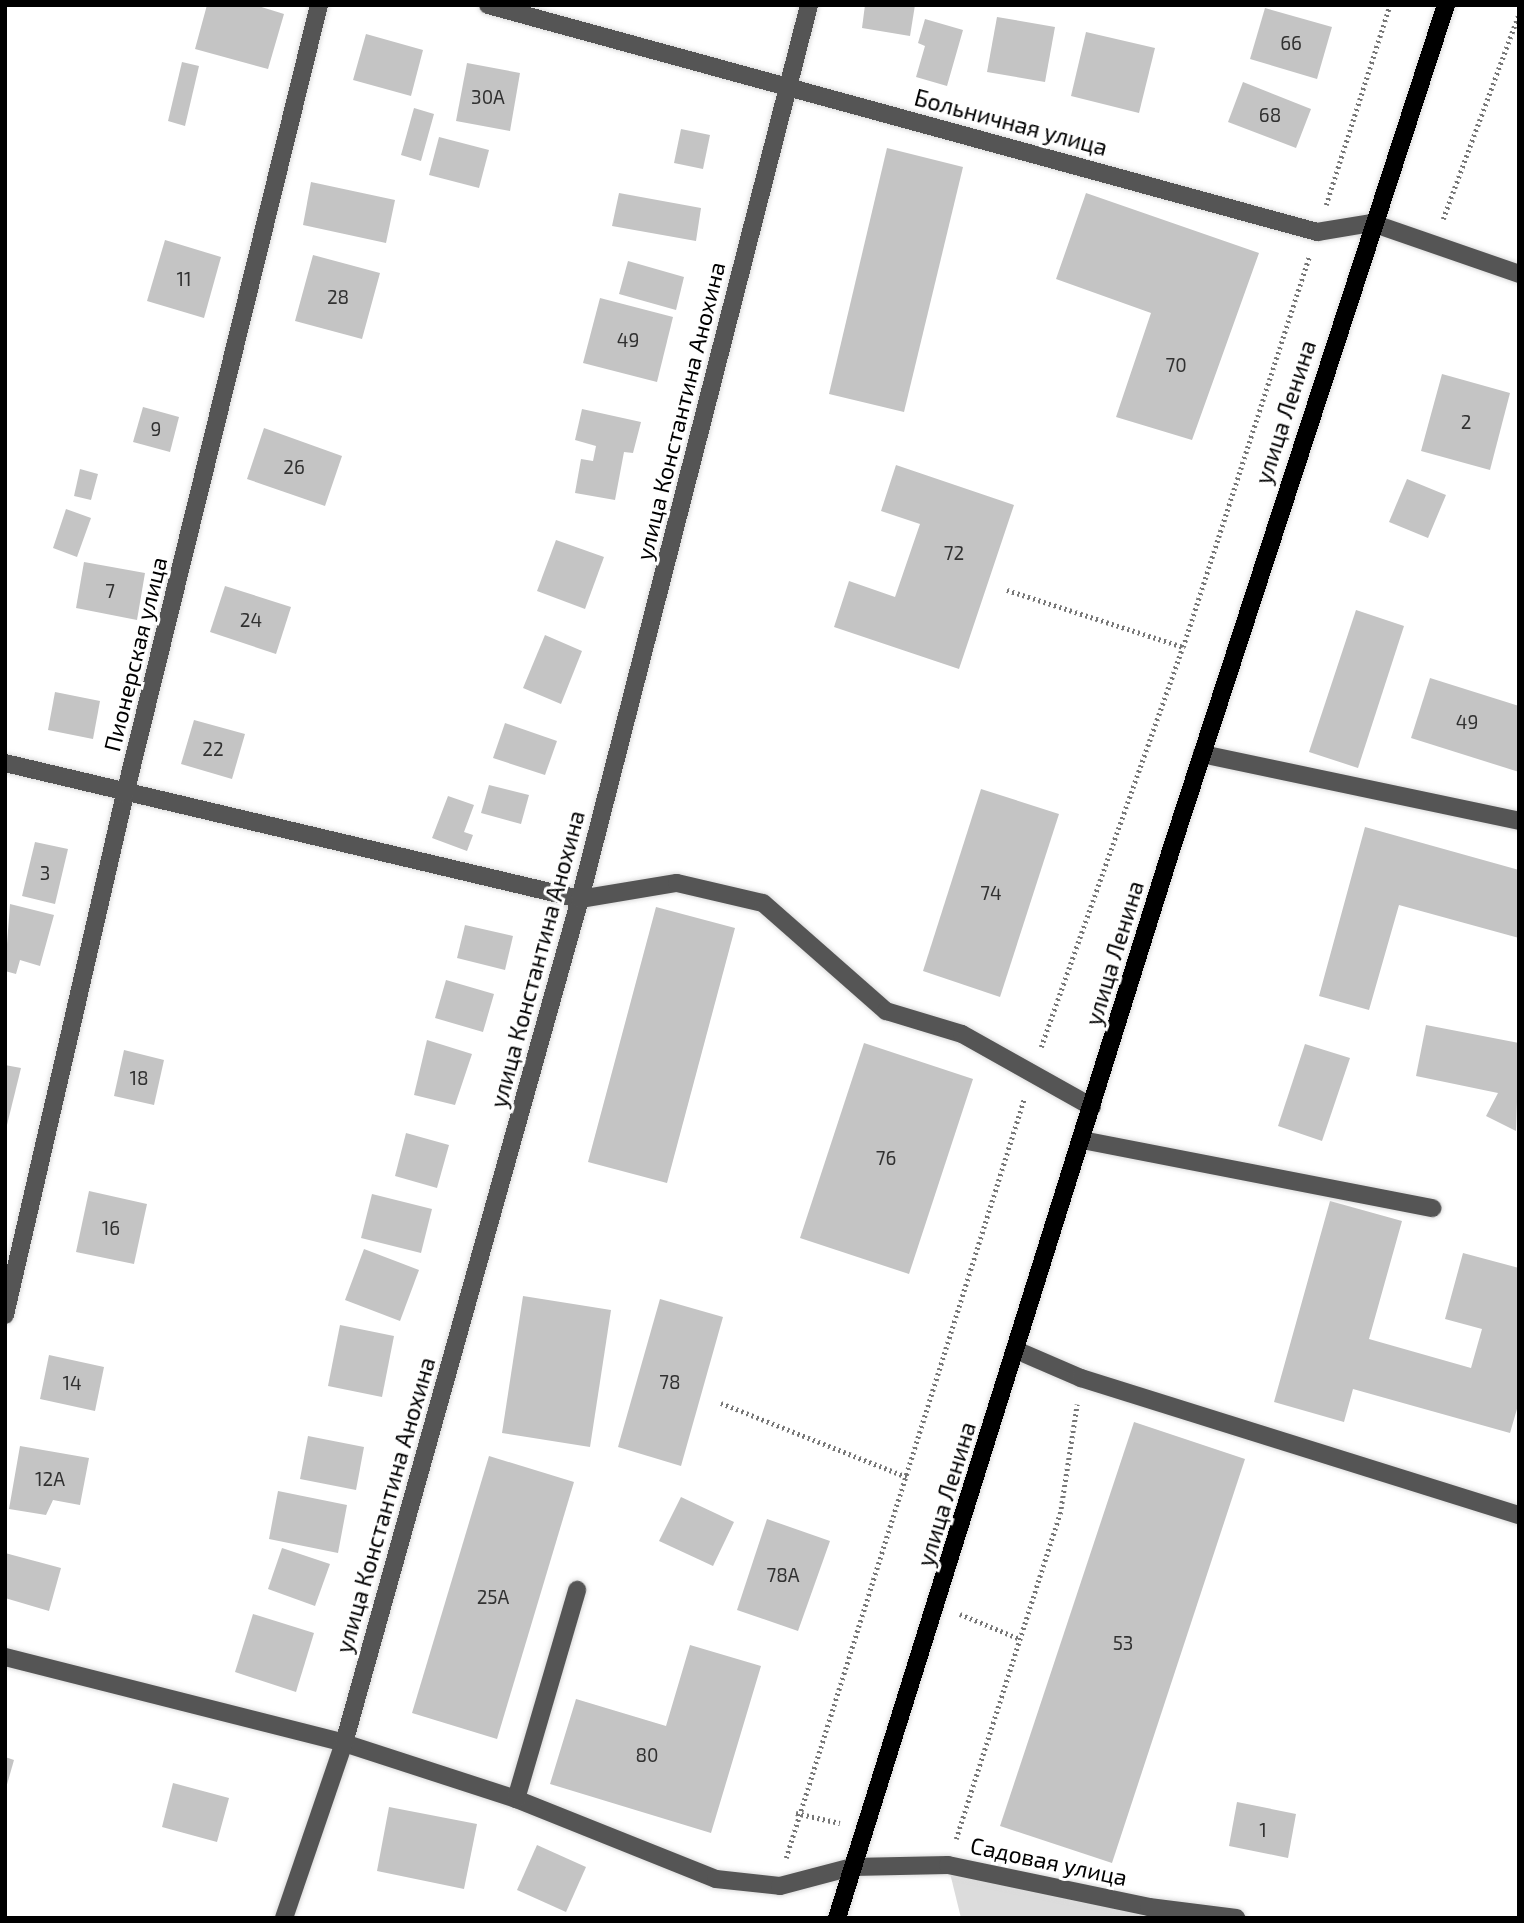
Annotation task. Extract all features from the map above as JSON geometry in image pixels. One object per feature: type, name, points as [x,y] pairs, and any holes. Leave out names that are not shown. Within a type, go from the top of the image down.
[{"type":"main road","name":"улица Ленина","points":[[837,1918],[1371,223],[1446,5]]},
{"type":"street","name":"Пионерская улица","points":[[5,1315],[125,794],[319,5]]},
{"type":"street","name":"Больничная улица","points":[[488,5],[1317,232],[1371,223],[1519,274]]},
{"type":"street","name":"улица Константина Анохина","points":[[284,1918],[344,1743],[580,899],[809,5]]},
{"type":"street","points":[[1202,754],[1519,821]]},
{"type":"street","points":[[5,763],[125,794],[580,899],[677,883],[763,902],[886,1011],[962,1034],[1092,1107]]},
{"type":"street","points":[[1082,1140],[1432,1208]]},
{"type":"street","points":[[1016,1350],[1081,1378],[1519,1515]]},
{"type":"street","points":[[516,1799],[577,1590]]},
{"type":"street","name":"Садовая улица","points":[[5,1657],[344,1743],[516,1799],[716,1879],[780,1886],[852,1867],[948,1865],[1149,1907],[1236,1918]]},
{"type":"path","points":[[1317,232],[1390,5]]},
{"type":"path","points":[[1434,243],[1519,14]]},
{"type":"path","points":[[1007,590],[1182,647]]},
{"type":"path","points":[[948,1865],[1060,1514],[1081,1378]]},
{"type":"path","points":[[721,1403],[907,1477]]},
{"type":"path","points":[[937,1605],[1020,1639]]},
{"type":"path","points":[[796,1813],[865,1828]]},
{"type":"shaded area","points":[[948,1865],[1236,1918],[961,1918]]},
{"type":"building","points":[[207,5],[255,5],[284,14],[268,69],[195,49]]},
{"type":"building","points":[[865,5],[915,5],[910,36],[862,28]]},
{"type":"building","points":[[1265,8],[1332,27],[1317,79],[1250,59]]},
{"type":"building","points":[[997,17],[1055,27],[1045,82],[987,72]]},
{"type":"building","points":[[925,19],[963,30],[947,86],[916,77],[925,46],[918,43]]},
{"type":"building","points":[[1086,32],[1155,48],[1139,113],[1071,96]]},
{"type":"building","points":[[366,34],[423,50],[411,96],[353,80]]},
{"type":"building","points":[[182,62],[199,66],[185,126],[168,121]]},
{"type":"building","points":[[467,63],[520,73],[510,131],[456,121]]},
{"type":"building","points":[[1243,82],[1311,109],[1296,148],[1228,122]]},
{"type":"building","points":[[414,108],[434,114],[421,161],[401,155]]},
{"type":"building","points":[[681,129],[710,135],[703,169],[674,163]]},
{"type":"building","points":[[439,137],[489,150],[479,188],[429,175]]},
{"type":"building","points":[[887,148],[963,167],[904,412],[829,394]]},
{"type":"building","points":[[311,182],[395,200],[386,243],[303,225]]},
{"type":"building","points":[[619,193],[701,208],[696,241],[612,226]]},
{"type":"building","points":[[1086,193],[1259,253],[1192,440],[1116,417],[1151,313],[1056,279]]},
{"type":"building","points":[[165,240],[221,257],[204,318],[147,301]]},
{"type":"building","points":[[313,255],[380,273],[362,339],[295,321]]},
{"type":"building","points":[[628,261],[684,277],[676,310],[619,294]]},
{"type":"building","points":[[600,298],[673,317],[657,382],[583,363]]},
{"type":"building","points":[[1442,374],[1510,393],[1490,470],[1421,451]]},
{"type":"building","points":[[143,407],[179,417],[170,452],[133,442]]},
{"type":"building","points":[[582,409],[641,422],[633,453],[624,452],[615,500],[575,493],[581,459],[593,461],[596,446],[575,440]]},
{"type":"building","points":[[264,428],[342,456],[325,506],[247,479]]},
{"type":"building","points":[[896,465],[1014,505],[959,669],[834,627],[849,581],[895,597],[920,524],[881,511]]},
{"type":"building","points":[[80,469],[98,474],[91,500],[74,496]]},
{"type":"building","points":[[1407,479],[1446,495],[1428,538],[1389,522]]},
{"type":"building","points":[[66,509],[91,518],[77,557],[53,548]]},
{"type":"building","points":[[556,540],[604,557],[585,609],[537,591]]},
{"type":"building","points":[[84,562],[145,573],[137,620],[76,608]]},
{"type":"building","points":[[225,586],[291,607],[276,654],[210,632]]},
{"type":"building","points":[[1356,610],[1404,626],[1358,768],[1309,752]]},
{"type":"building","points":[[545,635],[582,651],[561,704],[523,688]]},
{"type":"building","points":[[1430,678],[1519,706],[1519,772],[1411,738]]},
{"type":"building","points":[[55,692],[100,701],[93,739],[48,730]]},
{"type":"building","points":[[194,720],[245,734],[232,779],[181,764]]},
{"type":"building","points":[[505,723],[557,741],[545,775],[493,758]]},
{"type":"building","points":[[489,785],[529,795],[521,824],[481,813]]},
{"type":"building","points":[[981,789],[1059,814],[1000,997],[923,971]]},
{"type":"building","points":[[448,796],[474,805],[464,832],[473,835],[467,851],[432,838]]},
{"type":"building","points":[[1365,827],[1519,870],[1519,938],[1399,905],[1369,1010],[1319,996]]},
{"type":"building","points":[[35,842],[68,849],[55,904],[22,896]]},
{"type":"building","points":[[10,904],[54,915],[40,966],[20,960],[16,974],[5,971]]},
{"type":"building","points":[[656,907],[735,928],[667,1183],[588,1162]]},
{"type":"building","points":[[465,925],[513,936],[505,970],[457,958]]},
{"type":"building","points":[[446,980],[494,994],[483,1032],[435,1018]]},
{"type":"building","points":[[1426,1025],[1519,1043],[1516,1131],[1486,1116],[1498,1093],[1416,1076]]},
{"type":"building","points":[[427,1040],[472,1054],[455,1105],[414,1095]]},
{"type":"building","points":[[864,1043],[973,1079],[909,1274],[800,1238]]},
{"type":"building","points":[[1305,1044],[1350,1058],[1322,1141],[1278,1126]]},
{"type":"building","points":[[124,1050],[164,1060],[154,1105],[114,1096]]},
{"type":"building","points":[[5,1065],[21,1068],[6,1129],[5,1129]]},
{"type":"building","points":[[406,1133],[449,1145],[437,1188],[395,1176]]},
{"type":"building","points":[[89,1191],[147,1204],[134,1264],[76,1252]]},
{"type":"building","points":[[372,1194],[432,1209],[421,1253],[361,1238]]},
{"type":"building","points":[[1330,1201],[1402,1221],[1369,1339],[1471,1368],[1482,1329],[1445,1319],[1463,1253],[1519,1268],[1519,1402],[1510,1433],[1353,1389],[1344,1422],[1274,1402]]},
{"type":"building","points":[[364,1249],[419,1270],[400,1321],[345,1300]]},
{"type":"building","points":[[523,1296],[611,1310],[590,1447],[502,1433]]},
{"type":"building","points":[[660,1299],[723,1317],[681,1466],[618,1447]]},
{"type":"building","points":[[340,1325],[394,1336],[382,1397],[328,1386]]},
{"type":"building","points":[[49,1355],[104,1367],[95,1411],[40,1399]]},
{"type":"building","points":[[1134,1422],[1245,1459],[1112,1863],[1000,1826]]},
{"type":"building","points":[[308,1436],[364,1447],[356,1490],[300,1479]]},
{"type":"building","points":[[20,1446],[89,1458],[80,1505],[53,1500],[46,1515],[9,1509]]},
{"type":"building","points":[[489,1456],[574,1482],[497,1739],[412,1713]]},
{"type":"building","points":[[278,1491],[347,1505],[338,1553],[269,1539]]},
{"type":"building","points":[[681,1497],[734,1522],[713,1566],[659,1541]]},
{"type":"building","points":[[767,1519],[830,1541],[798,1631],[737,1610]]},
{"type":"building","points":[[282,1548],[330,1564],[315,1606],[268,1589]]},
{"type":"building","points":[[5,1553],[61,1568],[49,1611],[5,1598]]},
{"type":"building","points":[[253,1614],[314,1633],[296,1692],[235,1672]]},
{"type":"building","points":[[690,1645],[761,1666],[711,1833],[550,1784],[576,1699],[666,1726]]},
{"type":"building","points":[[5,1757],[14,1760],[6,1788],[5,1788]]},
{"type":"building","points":[[173,1783],[229,1798],[217,1842],[162,1827]]},
{"type":"building","points":[[1237,1802],[1296,1814],[1288,1858],[1229,1846]]},
{"type":"building","points":[[389,1807],[477,1824],[464,1889],[377,1871]]},
{"type":"building","points":[[537,1845],[586,1867],[566,1912],[517,1890]]}]
